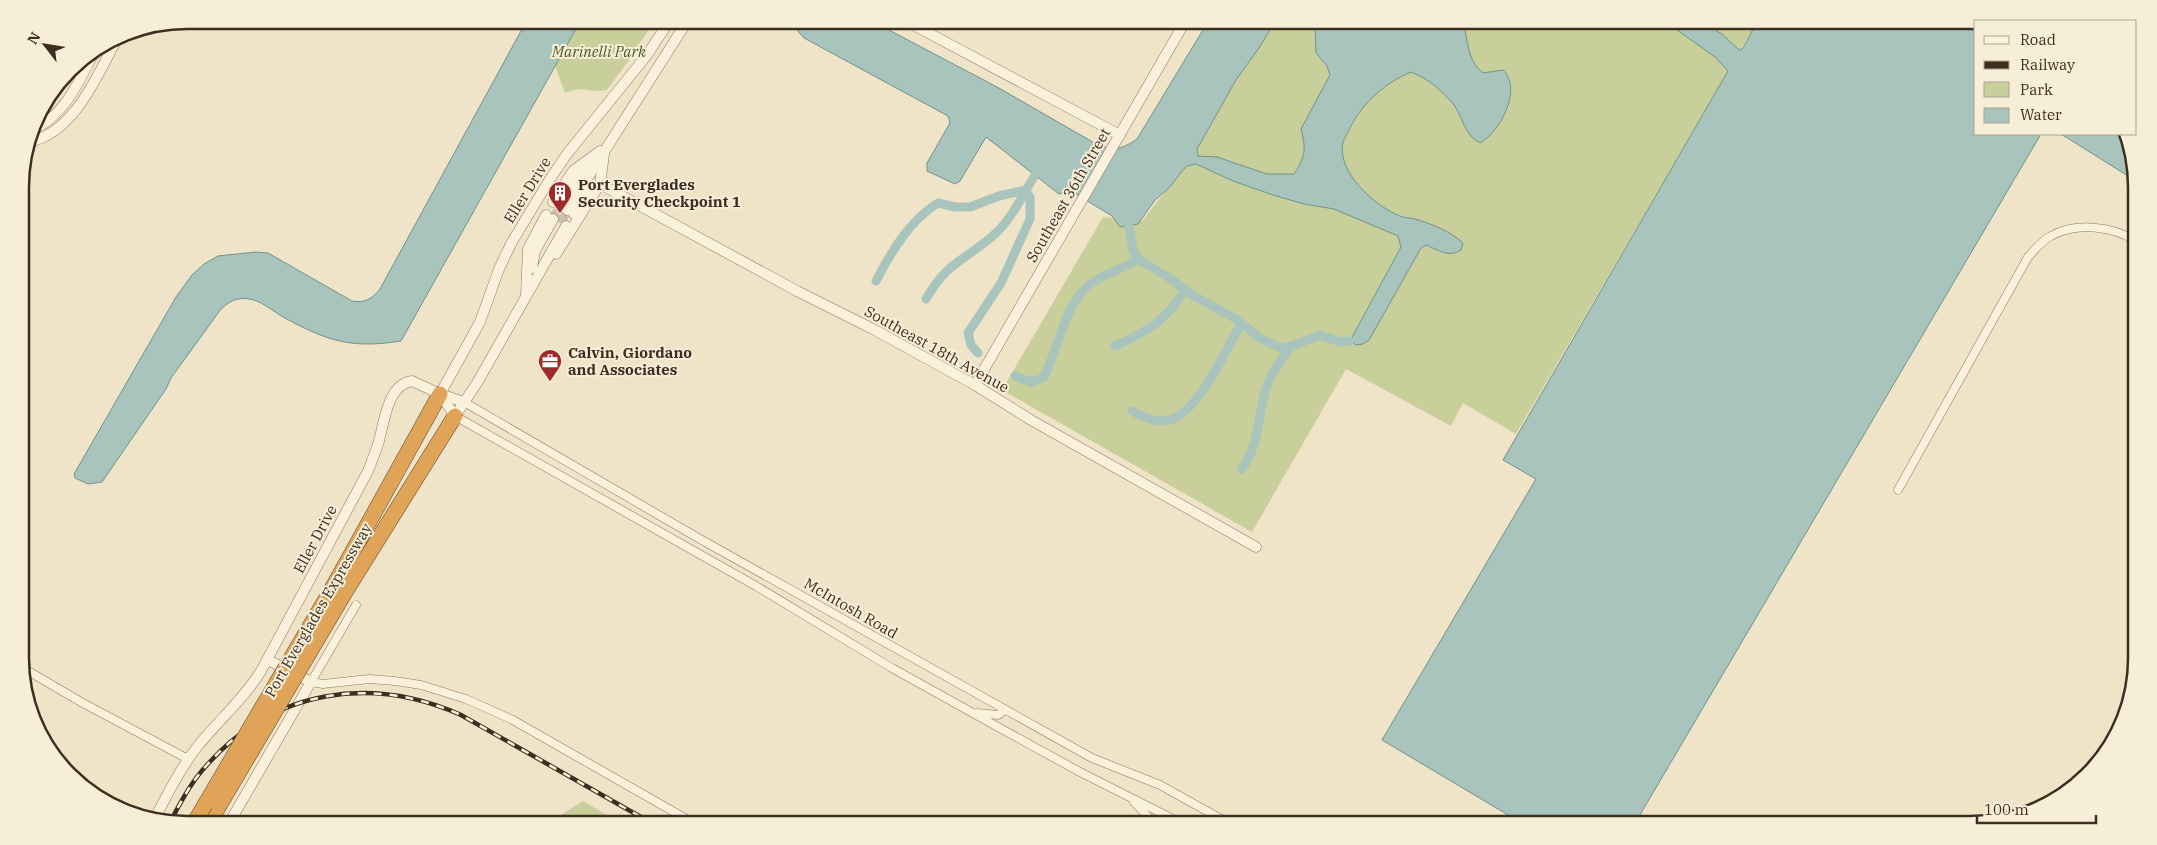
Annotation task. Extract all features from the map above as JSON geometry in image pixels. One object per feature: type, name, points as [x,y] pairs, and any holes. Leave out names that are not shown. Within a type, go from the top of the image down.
[{"type":"highway","name":"Port Everglades Expressway","points":[[213,816],[338,590],[440,394]]},
{"type":"highway","name":"Port Everglades Expressway","points":[[199,816],[338,590],[455,416]]},
{"type":"street","points":[[654,76],[647,55],[658,29]]},
{"type":"street","name":"Eller Drive","points":[[440,394],[480,322],[499,269],[512,242],[560,164],[647,55],[664,29]]},
{"type":"street","name":"Eller Drive","points":[[605,148],[573,171],[564,208],[605,148],[654,76],[683,29]]},
{"type":"street","points":[[921,29],[1120,135]]},
{"type":"street","name":"Southeast 36th Street","points":[[975,385],[1181,29]]},
{"type":"street","points":[[36,139],[59,128],[70,118],[111,48]]},
{"type":"street","points":[[42,124],[50,120],[60,110],[88,63]]},
{"type":"street","name":"Eller Drive","points":[[455,416],[478,383],[526,298],[573,229],[600,184],[605,148]]},
{"type":"street","points":[[560,164],[573,171]]},
{"type":"street","name":"Southeast 18th Avenue","points":[[600,184],[975,385],[1031,420],[1256,547]]},
{"type":"street","name":"Eller Drive","points":[[556,221],[543,253],[526,298],[528,249],[556,221]]},
{"type":"street","points":[[1898,490],[2028,257],[2050,236],[2074,227],[2107,229],[2128,238]]},
{"type":"street","name":"Eller Drive","points":[[158,813],[188,759],[204,739],[243,698],[268,660],[368,471],[387,412],[396,391],[403,384],[412,382],[464,402]]},
{"type":"street","points":[[440,394],[455,416]]},
{"type":"street","name":"McIntosh Road","points":[[464,402],[562,460],[1092,758],[1160,785],[1216,816]]},
{"type":"street","name":"McIntosh Road","points":[[455,416],[748,582],[892,668],[972,713],[1167,816]]},
{"type":"street","points":[[233,816],[356,605]]},
{"type":"street","points":[[268,660],[311,682],[323,684],[369,679],[395,681],[421,685],[466,699],[511,719],[681,816]]},
{"type":"street","points":[[29,672],[73,698],[188,759]]},
{"type":"street","points":[[972,713],[998,715],[1005,710]]},
{"type":"street","name":"McIntosh Road","points":[[1129,797],[1147,816]]},
{"type":"green space","name":"Marinelli Park","points":[[576,29],[649,29],[607,90],[581,89],[565,93],[555,66]]},
{"type":"green space","points":[[1259,29],[1753,29],[1516,434],[1463,403],[1451,426],[1346,369],[1252,532],[1002,390],[1103,217],[1142,221],[1177,176]]},
{"type":"green space","points":[[583,801],[609,816],[559,816]]},
{"type":"water","points":[[522,29],[576,29],[401,341],[368,344],[340,341],[313,332],[283,317],[258,301],[234,300],[221,309],[171,378],[166,389],[102,482],[88,484],[75,478],[74,474],[176,297],[192,275],[204,264],[218,256],[256,252],[268,253],[352,301],[364,301],[371,298],[380,289]]},
{"type":"water","points":[[795,29],[887,29],[997,87],[1098,145],[1118,148],[1137,139],[1204,29],[1271,29],[1236,80],[1197,149],[1198,156],[1217,157],[1267,174],[1294,174],[1303,157],[1304,142],[1301,129],[1330,75],[1327,66],[1316,53],[1315,29],[1464,29],[1471,55],[1477,67],[1483,73],[1503,70],[1509,78],[1511,88],[1510,99],[1501,120],[1495,130],[1480,143],[1471,136],[1454,105],[1445,95],[1429,81],[1411,72],[1383,88],[1368,102],[1355,119],[1343,142],[1342,153],[1345,165],[1351,176],[1369,196],[1390,211],[1402,217],[1415,219],[1447,231],[1463,243],[1461,250],[1452,253],[1426,245],[1421,248],[1369,340],[1363,344],[1356,345],[1350,341],[1401,247],[1398,236],[1334,209],[1304,204],[1273,195],[1233,181],[1196,164],[1187,166],[1183,170],[1169,188],[1155,200],[1138,224],[1120,227],[1112,216],[1071,191],[1059,194],[986,137],[960,181],[955,184],[927,171],[927,163],[950,123],[948,116],[804,38]]},
{"type":"water","points":[[1676,29],[1713,29],[1722,34],[1739,50],[1743,48],[1753,29],[1974,29],[1974,135],[2040,135],[1639,816],[1510,816],[1382,740],[1536,479],[1503,460],[1728,71],[1715,57]]},
{"type":"water","points":[[2063,135],[2119,135],[2123,145],[2127,176]]},
{"type":"waterway","points":[[926,299],[934,286],[950,268],[986,242],[1002,227],[1035,175]]},
{"type":"waterway","points":[[876,281],[902,238],[919,218],[938,203],[955,207],[970,207],[999,196],[1025,190],[1030,197],[1030,219],[1001,283],[968,333],[971,345],[978,353]]},
{"type":"waterway","points":[[1129,226],[1133,250],[1138,259],[1168,277],[1194,296],[1236,319],[1261,339],[1281,348],[1320,335],[1340,342],[1350,341]]},
{"type":"waterway","points":[[1015,376],[1031,382],[1043,378],[1066,318],[1079,296],[1094,282],[1138,259]]},
{"type":"waterway","points":[[1115,346],[1155,324],[1171,309],[1185,290]]},
{"type":"waterway","points":[[1132,411],[1152,420],[1165,421],[1177,417],[1199,396],[1241,324]]},
{"type":"waterway","points":[[1242,469],[1253,449],[1268,383],[1291,346]]},
{"type":"tunnel","points":[[553,219],[561,207]]},
{"type":"tunnel","points":[[560,223],[567,210]]},
{"type":"railway","points":[[173,816],[191,785],[201,772],[233,739],[262,720],[293,705],[325,696],[359,693],[393,695],[427,703],[461,715],[639,816]]},
{"type":"place","name":"Port Everglades Security Checkpoint 1","points":[[560,214]]},
{"type":"place","name":"Calvin, Giordano and Associates","points":[[550,382]]}]
